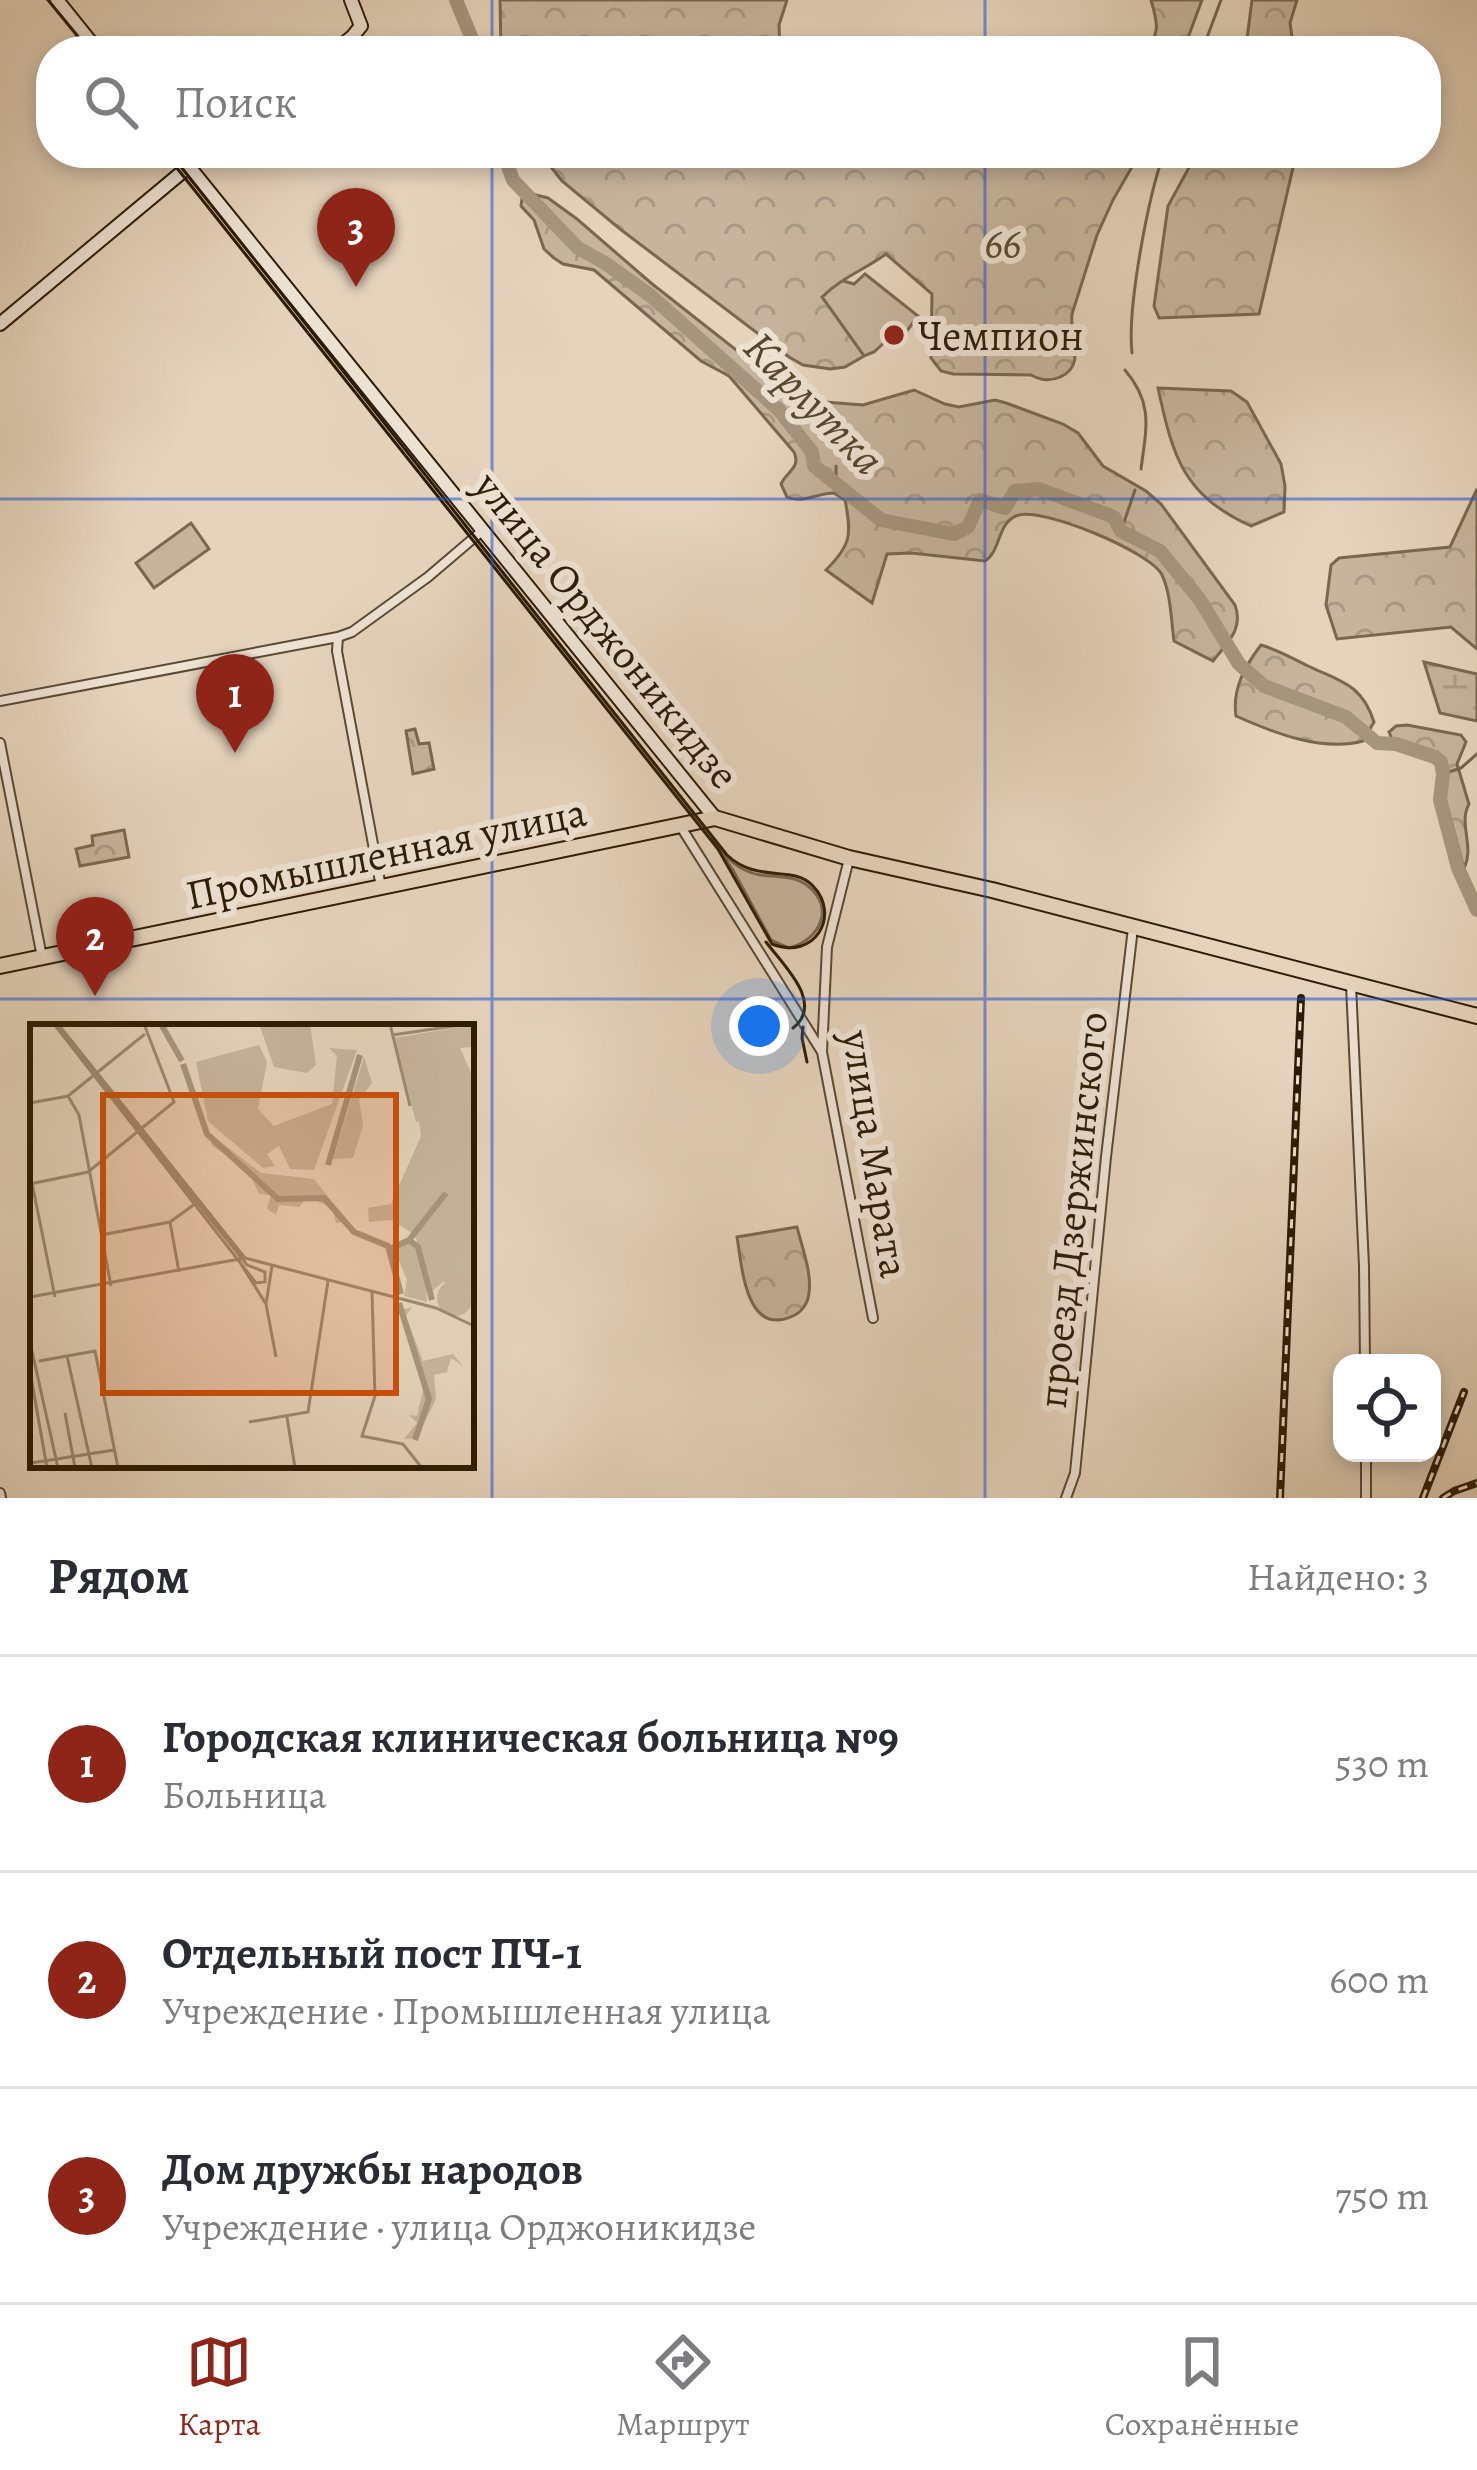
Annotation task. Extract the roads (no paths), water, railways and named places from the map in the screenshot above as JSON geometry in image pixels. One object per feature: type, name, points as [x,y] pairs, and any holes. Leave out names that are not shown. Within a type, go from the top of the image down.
[{"type":"main road","points":[[58,0],[86,36]]},
{"type":"main road","points":[[351,0],[361,26],[353,36]]},
{"type":"main road","points":[[0,324],[188,168]]},
{"type":"main road","name":"улица Орджоникидзе","points":[[192,168],[715,818],[849,857],[1477,1016]]},
{"type":"main road","name":"Промышленная улица","points":[[0,966],[715,818]]},
{"type":"street","points":[[0,700],[338,638],[428,578],[482,531]]},
{"type":"street","points":[[338,638],[381,887]]},
{"type":"street","points":[[0,743],[42,957]]},
{"type":"street","points":[[681,825],[822,1052]]},
{"type":"street","name":"улица Марата","points":[[849,857],[827,947],[822,1052],[873,1318]]},
{"type":"street","name":"проезд Дзержинского","points":[[1066,1498],[1075,1473],[1133,927]]},
{"type":"street","points":[[1351,984],[1365,1354]]},
{"type":"street","points":[[1366,1462],[1366,1498]]},
{"type":"waterway","name":"Карлутка","points":[[456,0],[471,36]]},
{"type":"waterway","points":[[1208,36],[1221,0]]},
{"type":"waterway","name":"Карлутка","points":[[509,168],[513,180],[578,248],[651,296],[779,410],[812,452],[814,466],[881,520],[954,534],[968,527],[980,500],[1005,508],[1015,491],[1039,489],[1114,517],[1121,531],[1160,551],[1200,600],[1239,664],[1264,686],[1346,717],[1377,743],[1435,757],[1441,762],[1440,800],[1458,868],[1477,910]]},
{"type":"waterway","points":[[1132,353],[1140,253],[1160,168]]},
{"type":"waterway","points":[[1125,370],[1144,406],[1141,469]]},
{"type":"waterway","points":[[836,466],[836,481]]},
{"type":"waterway","points":[[1121,531],[1135,490]]},
{"type":"waterway","points":[[1443,774],[1461,768],[1477,754]]},
{"type":"tram line","points":[[48,0],[78,36]]},
{"type":"tram line","points":[[177,168],[718,849],[772,944],[787,948],[811,941],[824,922],[821,898],[813,886],[795,876],[751,869],[727,855],[182,168]]},
{"type":"tram line","points":[[766,942],[803,996],[802,1018],[793,1028]]},
{"type":"tram line","points":[[803,1027],[807,1062]]},
{"type":"railway","points":[[1280,1498],[1301,998]]},
{"type":"railway","points":[[1423,1498],[1464,1392]]},
{"type":"railway","points":[[1443,1498],[1477,1483]]},
{"type":"place","name":"Дом дружбы народов","points":[[356,287]]},
{"type":"place","name":"Чемпион","points":[[894,335]]},
{"type":"place","name":"Городская клиническая больница №9","points":[[235,753]]},
{"type":"place","name":"Отдельный пост ПЧ-1","points":[[95,996]]},
{"type":"park label","name":"66","points":[[1003,242]]}]
